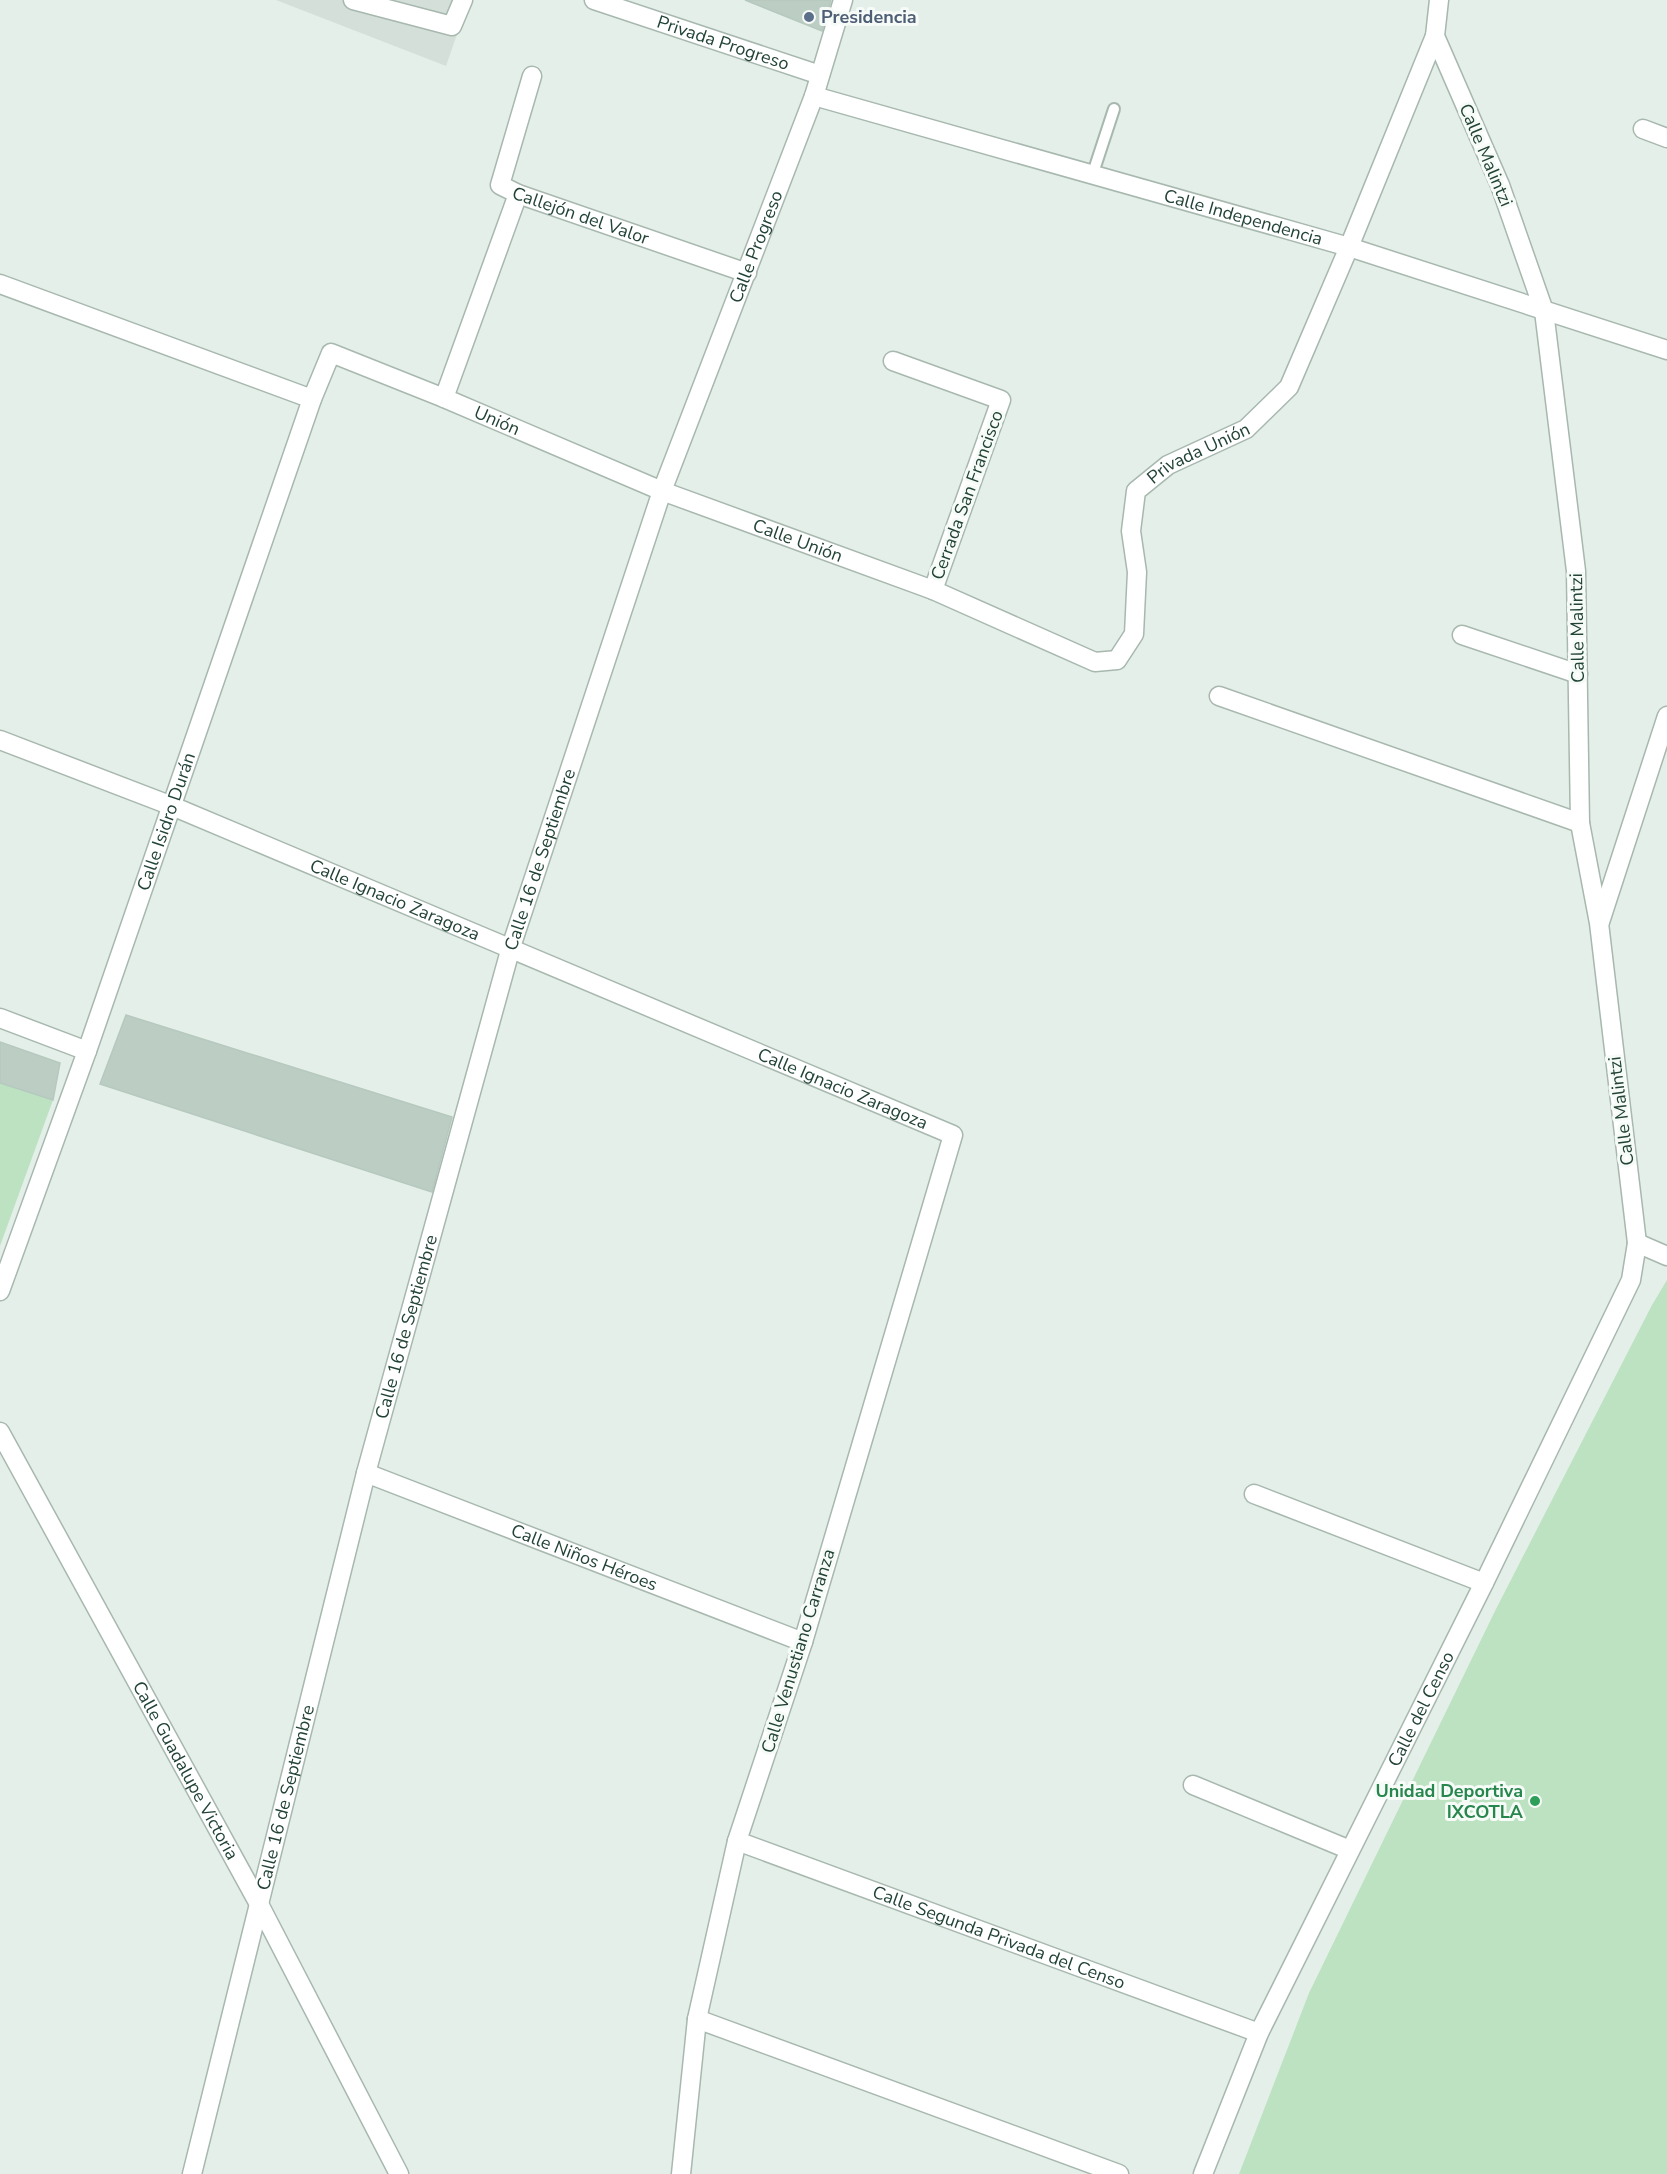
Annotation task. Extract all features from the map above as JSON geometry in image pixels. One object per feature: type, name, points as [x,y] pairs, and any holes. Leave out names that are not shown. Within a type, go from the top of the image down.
[{"type":"street","points":[[353,0],[452,26],[463,0]]},
{"type":"street","name":"Privada Progreso","points":[[594,0],[820,75]]},
{"type":"street","name":"Calle Progreso","points":[[662,491],[814,96],[843,0]]},
{"type":"street","name":"Calle Malintzi","points":[[1434,2],[1435,36],[1500,185],[1544,311],[1576,571],[1580,824],[1599,923],[1637,1243]]},
{"type":"street","points":[[1349,247],[1435,36]]},
{"type":"street","points":[[518,194],[500,185],[532,76]]},
{"type":"street","name":"Calle Independencia","points":[[814,96],[1349,247],[1667,350]]},
{"type":"street","points":[[1643,129],[1667,138]]},
{"type":"street","name":"Callejón del Valor","points":[[444,398],[518,194],[747,273]]},
{"type":"street","name":"Privada Unión","points":[[933,590],[1095,662],[1118,660],[1134,634],[1137,572],[1131,531],[1137,491],[1168,465],[1246,429],[1289,387],[1349,247]]},
{"type":"street","points":[[0,284],[312,399]]},
{"type":"street","name":"Unión","points":[[331,353],[444,398],[662,491]]},
{"type":"street","name":"Calle Isidro Durán","points":[[0,1291],[87,1051],[312,399],[331,353]]},
{"type":"street","name":"Cerrada San Francisco","points":[[893,361],[1001,400],[933,590]]},
{"type":"street","name":"Calle Unión","points":[[662,491],[933,590]]},
{"type":"street","name":"Calle 16 de Septiembre","points":[[192,2174],[366,1473],[511,947],[662,491]]},
{"type":"street","points":[[1461,635],[1578,674]]},
{"type":"street","points":[[1220,696],[1580,824]]},
{"type":"street","points":[[1599,923],[1667,716]]},
{"type":"street","name":"Calle Ignacio Zaragoza","points":[[0,740],[172,806],[953,1135]]},
{"type":"street","points":[[0,1018],[87,1051]]},
{"type":"street","name":"Calle Venustiano Carranza","points":[[681,2174],[697,2019],[737,1841],[803,1642],[953,1135]]},
{"type":"street","points":[[1637,1243],[1667,1256]]},
{"type":"street","name":"Calle del Censo","points":[[1203,2174],[1259,2033],[1484,1583],[1631,1280],[1637,1243]]},
{"type":"street","name":"Calle Guadalupe Victoria","points":[[0,1432],[260,1906],[399,2174]]},
{"type":"street","name":"Calle Niños Héroes","points":[[366,1473],[803,1642]]},
{"type":"street","points":[[1254,1494],[1484,1583]]},
{"type":"street","points":[[1193,1785],[1350,1850]]},
{"type":"street","name":"Calle Segunda Privada del Censo","points":[[737,1841],[1259,2033]]},
{"type":"street","points":[[697,2019],[1119,2174]]},
{"type":"lane","points":[[1093,173],[1114,109]]},
{"type":"shaded area","points":[[276,0],[469,0],[446,66]]},
{"type":"green space","points":[[0,1083],[53,1100],[0,1246]]},
{"type":"green space","name":"Unidad Deportiva IXCOTLA","points":[[1667,1280],[1667,2174],[1239,2174],[1309,1993],[1496,1609]]},
{"type":"building","name":"Presidencia","points":[[745,0],[831,0],[822,31]]},
{"type":"building","points":[[126,1015],[452,1117],[432,1192],[100,1084]]},
{"type":"building","points":[[0,1042],[60,1063],[53,1100],[0,1083]]},
{"type":"place","name":"Presidencia","points":[[809,17]]},
{"type":"place","name":"Unidad Deportiva IXCOTLA","points":[[1535,1801]]}]
